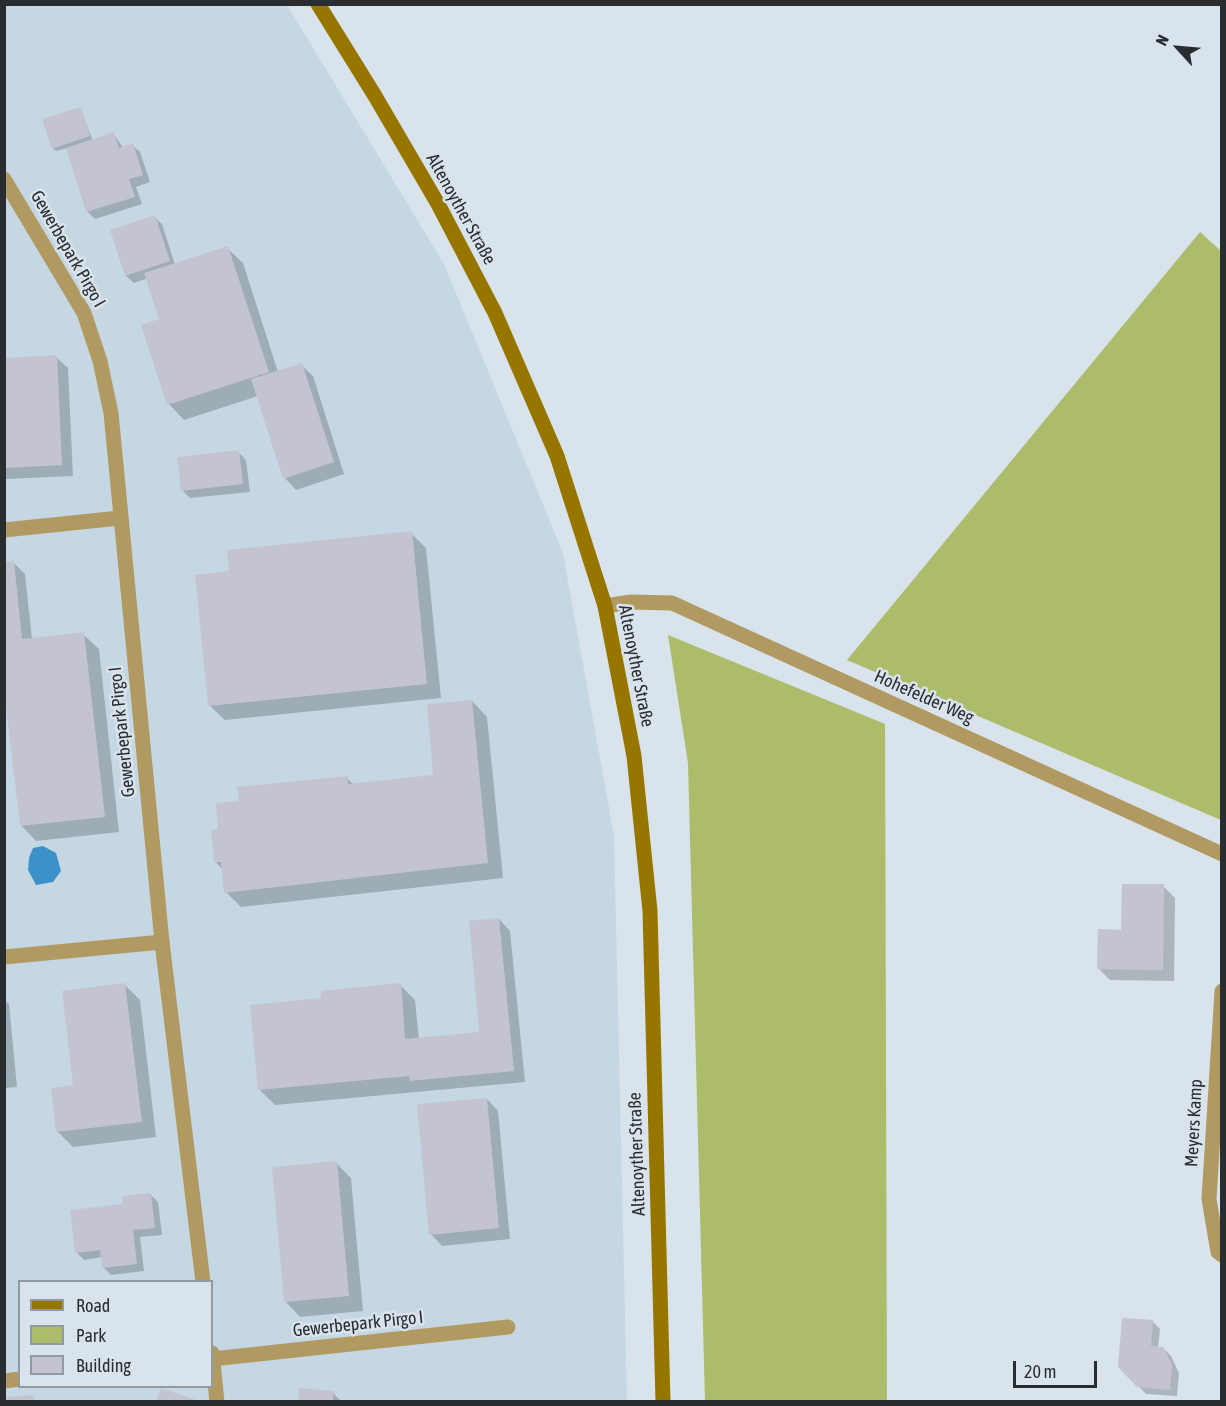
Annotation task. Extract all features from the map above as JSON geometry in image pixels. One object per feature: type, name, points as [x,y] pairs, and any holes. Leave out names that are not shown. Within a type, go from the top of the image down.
[{"type":"main road","name":"Altenoyther Straße","points":[[318,4],[392,125],[495,313],[557,456],[605,606],[634,756],[650,911],[663,1401]]},
{"type":"street","name":"Gewerbepark Pirgo I","points":[[4,179],[84,313],[100,361],[111,413],[162,942],[203,1280]]},
{"type":"street","points":[[4,530],[120,518]]},
{"type":"street","name":"Hohefelder Weg","points":[[605,606],[631,602],[672,603],[1221,854]]},
{"type":"street","points":[[4,957],[162,942]]},
{"type":"street","name":"Meyers Kamp","points":[[1221,991],[1209,1199],[1218,1252],[1221,1255]]},
{"type":"street","name":"Gewerbepark Pirgo I","points":[[213,1359],[508,1327]]},
{"type":"street","points":[[213,1367],[217,1401]]},
{"type":"shaded area","points":[[5,5],[287,5],[444,264],[563,553],[614,836],[627,1401],[5,1402]]},
{"type":"green space","points":[[1200,232],[1222,252],[1221,820],[847,660]]},
{"type":"green space","points":[[668,635],[885,724],[887,1401],[705,1401],[688,763]]},
{"type":"water","points":[[43,846],[56,853],[61,871],[53,882],[36,885],[28,870],[29,858],[33,848]]},
{"type":"building","points":[[81,107],[90,136],[52,149],[42,119]]},
{"type":"building","points":[[114,132],[119,148],[133,143],[143,175],[129,179],[135,197],[86,212],[66,148]]},
{"type":"building","points":[[155,215],[170,261],[125,276],[110,230]]},
{"type":"building","points":[[228,246],[269,372],[167,405],[141,325],[159,319],[144,273]]},
{"type":"building","points":[[57,355],[62,465],[4,468],[4,358]]},
{"type":"building","points":[[302,363],[334,462],[283,479],[251,379]]},
{"type":"building","points":[[239,450],[243,484],[181,491],[177,457]]},
{"type":"building","points":[[412,531],[427,684],[208,706],[195,575],[229,571],[227,550]]},
{"type":"building","points":[[14,561],[22,639],[84,632],[105,817],[20,826],[4,690],[4,562]]},
{"type":"building","points":[[472,700],[488,863],[224,893],[221,862],[214,862],[211,830],[218,829],[216,803],[239,801],[237,787],[348,776],[348,784],[433,775],[427,704]]},
{"type":"building","points":[[1122,884],[1164,884],[1163,970],[1097,969],[1098,929],[1121,930]]},
{"type":"building","points":[[499,918],[514,1071],[410,1081],[409,1076],[258,1090],[250,1005],[321,998],[321,991],[401,983],[405,1039],[479,1032],[469,921]]},
{"type":"building","points":[[125,983],[142,1122],[56,1132],[51,1088],[73,1085],[62,991]]},
{"type":"building","points":[[487,1098],[499,1228],[429,1235],[417,1104]]},
{"type":"building","points":[[337,1161],[349,1296],[284,1302],[272,1167]]},
{"type":"building","points":[[151,1193],[155,1228],[133,1230],[137,1264],[102,1268],[100,1250],[75,1253],[70,1210],[123,1204],[122,1196]]},
{"type":"building","points":[[1122,1318],[1153,1320],[1151,1346],[1163,1347],[1172,1365],[1170,1390],[1137,1387],[1118,1367]]},
{"type":"building","points":[[161,1388],[199,1401],[199,1402],[156,1402]]},
{"type":"building","points":[[299,1388],[334,1391],[333,1402],[298,1402]]},
{"type":"building","points":[[34,1395],[35,1402],[4,1402],[4,1397]]}]
